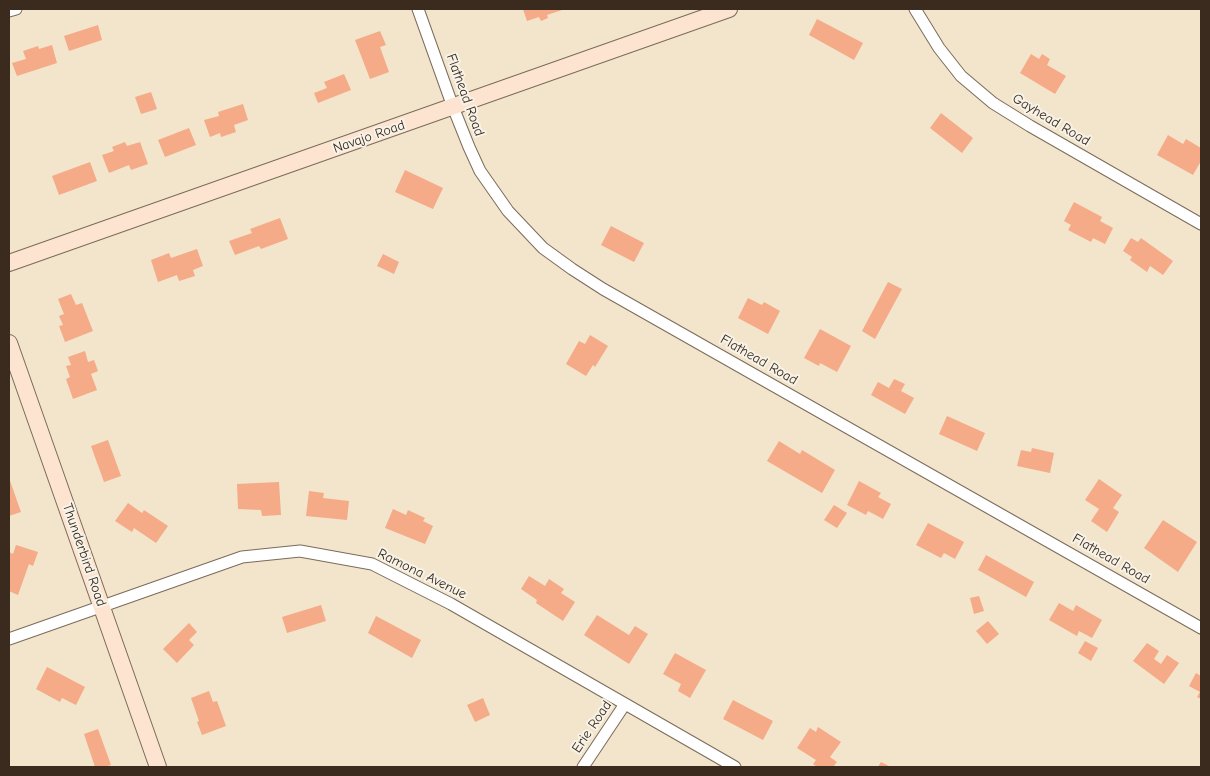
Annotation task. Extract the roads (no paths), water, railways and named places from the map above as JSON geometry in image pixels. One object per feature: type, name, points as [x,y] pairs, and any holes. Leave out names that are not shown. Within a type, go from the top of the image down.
[{"type":"main road","name":"Navajo Road","points":[[9,263],[729,9]]},
{"type":"main road","name":"Thunderbird Road","points":[[9,342],[158,767]]},
{"type":"street","points":[[9,11],[16,9]]},
{"type":"street","name":"Flathead Road","points":[[418,9],[468,147],[480,171],[508,211],[543,248],[572,269],[1201,628]]},
{"type":"street","name":"Gayhead Road","points":[[915,9],[938,48],[961,76],[993,103],[1201,224]]},
{"type":"street","name":"Ramona Avenue","points":[[9,639],[242,557],[300,552],[372,564],[451,604],[735,767]]},
{"type":"street","name":"Erie Road","points":[[583,767],[625,704]]}]
